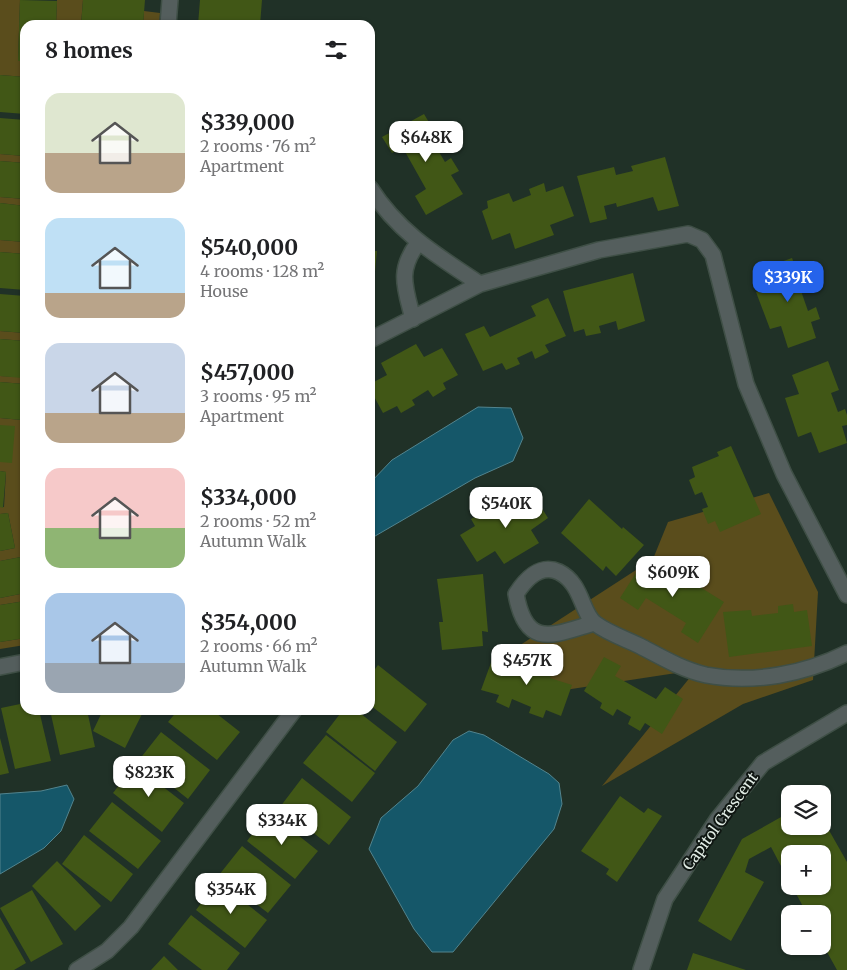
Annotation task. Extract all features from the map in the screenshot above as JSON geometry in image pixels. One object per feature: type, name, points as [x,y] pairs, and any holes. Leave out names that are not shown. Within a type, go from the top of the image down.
[{"type":"street","points":[[168,20],[170,0]]},
{"type":"street","points":[[375,196],[385,211],[418,243],[480,284]]},
{"type":"street","points":[[375,338],[480,284],[599,250],[674,235],[688,234],[702,240],[713,255],[746,384],[784,474],[847,595]]},
{"type":"street","points":[[413,319],[403,282],[406,264],[418,243]]},
{"type":"street","points":[[594,623],[550,636],[536,631],[520,616],[516,594],[527,578],[540,571],[558,571],[574,583],[594,623],[680,666],[705,675],[735,678],[785,675],[825,664],[847,653]]},
{"type":"street","points":[[0,667],[20,663]]},
{"type":"street","name":"Capitol Crescent","points":[[641,970],[665,899],[722,813],[763,763],[847,713]]},
{"type":"street","points":[[77,970],[107,951],[131,927],[290,715]]},
{"type":"shaded area","points":[[0,0],[20,0],[18,61],[20,61],[20,77],[0,75]]},
{"type":"shaded area","points":[[57,0],[83,0],[81,20],[56,20]]},
{"type":"shaded area","points":[[144,11],[160,13],[159,20],[143,20]]},
{"type":"shaded area","points":[[0,154],[20,156],[20,163],[0,161]]},
{"type":"shaded area","points":[[0,197],[20,199],[20,205],[0,203]]},
{"type":"shaded area","points":[[0,240],[20,242],[20,254],[0,252]]},
{"type":"shaded area","points":[[0,331],[20,333],[20,341],[0,339]]},
{"type":"shaded area","points":[[0,376],[20,377],[20,384],[0,382]]},
{"type":"shaded area","points":[[0,418],[20,420],[20,557],[0,561],[0,551],[15,548],[8,513],[0,514],[0,507],[4,507],[6,472],[0,471]]},
{"type":"shaded area","points":[[769,493],[818,592],[813,680],[743,704],[602,786],[696,670],[532,695],[515,672],[511,651],[653,559],[668,522]]},
{"type":"shaded area","points":[[20,594],[20,602],[0,605],[0,598]]},
{"type":"shaded area","points":[[20,639],[20,646],[0,649],[0,642]]},
{"type":"water","points":[[478,407],[511,408],[523,438],[513,461],[475,478],[375,536],[375,478],[392,460]]},
{"type":"water","points":[[469,731],[484,735],[549,774],[559,783],[562,804],[554,829],[453,952],[432,952],[414,929],[369,849],[381,818],[418,786],[453,740]]},
{"type":"water","points":[[67,785],[74,799],[61,831],[44,848],[0,874],[0,794],[41,791]]},
{"type":"building","points":[[20,0],[57,1],[56,20],[20,20],[20,61],[18,61]]},
{"type":"building","points":[[83,0],[145,0],[143,20],[81,20]]},
{"type":"building","points":[[200,0],[262,0],[260,20],[198,20]]},
{"type":"building","points":[[0,75],[20,77],[20,114],[0,112]]},
{"type":"building","points":[[424,114],[442,144],[436,147],[445,162],[451,158],[459,171],[451,175],[463,194],[426,215],[415,196],[426,189],[403,148],[392,153],[382,137]]},
{"type":"building","points":[[0,118],[20,120],[20,156],[0,154]]},
{"type":"building","points":[[665,157],[679,206],[658,211],[653,197],[617,207],[616,203],[604,206],[607,219],[590,223],[577,176],[614,167],[616,175],[633,171],[631,166]]},
{"type":"building","points":[[0,161],[20,163],[20,199],[0,197]]},
{"type":"building","points":[[544,183],[546,192],[563,186],[574,216],[550,225],[554,235],[515,249],[510,233],[492,240],[482,211],[488,208],[487,201],[509,193],[513,202],[531,195],[529,189]]},
{"type":"building","points":[[0,203],[20,205],[20,242],[0,240]]},
{"type":"building","points":[[375,251],[377,251],[375,272]]},
{"type":"building","points":[[0,252],[20,254],[20,290],[0,288]]},
{"type":"building","points":[[792,258],[799,277],[807,274],[811,285],[800,288],[808,311],[816,307],[820,319],[811,322],[816,338],[788,348],[781,326],[770,329],[756,292],[770,288],[764,268]]},
{"type":"building","points":[[633,273],[645,321],[618,330],[616,321],[599,326],[601,333],[586,336],[584,329],[574,332],[563,291]]},
{"type":"building","points":[[0,294],[20,296],[20,333],[0,331]]},
{"type":"building","points":[[548,298],[566,336],[545,345],[549,352],[535,359],[532,351],[517,358],[520,364],[506,370],[502,363],[483,371],[465,334],[484,326],[490,337],[536,316],[531,306]]},
{"type":"building","points":[[0,339],[20,341],[20,378],[0,376]]},
{"type":"building","points":[[416,344],[424,357],[442,348],[458,375],[443,383],[446,389],[433,397],[428,390],[412,400],[415,405],[401,413],[397,406],[383,413],[375,398],[375,381],[387,375],[381,363]]},
{"type":"building","points":[[828,361],[839,390],[831,393],[838,412],[845,409],[847,415],[847,425],[842,426],[847,443],[819,453],[811,432],[798,437],[785,398],[799,394],[792,375]]},
{"type":"building","points":[[0,382],[20,384],[20,420],[0,418]]},
{"type":"building","points":[[0,425],[15,426],[12,463],[0,462]]},
{"type":"building","points":[[731,446],[761,514],[720,532],[715,521],[708,524],[702,509],[708,507],[702,492],[695,495],[689,480],[695,477],[692,467],[719,456],[717,452]]},
{"type":"building","points":[[0,471],[6,472],[3,508],[0,507]]},
{"type":"building","points":[[531,491],[548,518],[531,530],[539,543],[504,564],[495,551],[477,562],[460,535],[475,526],[471,519],[483,512],[487,519],[495,515],[491,508],[514,495],[517,501]]},
{"type":"building","points":[[589,499],[622,529],[623,527],[644,545],[616,576],[606,566],[603,571],[561,533]]},
{"type":"building","points":[[8,513],[15,548],[0,551],[0,514]]},
{"type":"building","points":[[20,557],[20,594],[0,598],[0,561]]},
{"type":"building","points":[[646,557],[677,575],[673,580],[686,589],[692,582],[724,602],[698,643],[681,632],[686,623],[646,598],[638,610],[620,598]]},
{"type":"building","points":[[483,574],[488,632],[482,631],[483,646],[442,650],[439,622],[443,622],[437,579]]},
{"type":"building","points":[[20,602],[20,639],[0,642],[0,605]]},
{"type":"building","points":[[793,604],[794,612],[807,610],[812,646],[729,657],[723,612],[751,610],[752,616],[778,613],[778,606]]},
{"type":"building","points":[[517,653],[554,666],[550,678],[572,685],[561,716],[546,710],[543,718],[529,713],[531,707],[512,699],[509,708],[496,702],[499,695],[481,690],[492,660],[512,667]]},
{"type":"building","points":[[604,657],[621,666],[615,676],[656,699],[665,687],[683,699],[662,734],[645,723],[640,731],[628,724],[631,717],[617,709],[613,716],[600,708],[602,703],[584,691]]},
{"type":"building","points":[[378,665],[427,704],[405,732],[375,709],[375,669]]},
{"type":"building","points":[[20,704],[20,715],[40,715],[51,761],[15,769],[1,708]]},
{"type":"building","points":[[51,715],[88,715],[95,747],[60,755]]},
{"type":"building","points":[[101,715],[142,715],[125,748],[93,731]]},
{"type":"building","points":[[174,715],[218,715],[240,732],[217,760],[168,722]]},
{"type":"building","points":[[339,715],[362,715],[397,742],[375,771],[326,732]]},
{"type":"building","points":[[161,732],[210,770],[188,799],[139,760]]},
{"type":"building","points":[[326,735],[375,773],[352,802],[303,763]]},
{"type":"building","points":[[0,738],[9,773],[0,775]]},
{"type":"building","points":[[135,765],[184,803],[162,832],[113,793]]},
{"type":"building","points":[[302,778],[351,817],[329,845],[280,807]]},
{"type":"building","points":[[620,796],[644,813],[648,808],[662,816],[617,882],[606,874],[609,869],[581,851]]},
{"type":"building","points":[[112,802],[161,841],[138,869],[89,831]]},
{"type":"building","points":[[269,812],[318,851],[295,879],[247,841]]},
{"type":"building","points":[[781,817],[781,835],[831,834],[847,862],[847,970],[837,970],[829,955],[831,955],[831,905],[802,905],[797,895],[831,895],[831,845],[781,845],[781,866],[771,847],[749,859],[745,872],[764,882],[731,941],[698,921],[742,839]]},
{"type":"building","points":[[84,835],[133,874],[111,902],[62,864]]},
{"type":"building","points":[[242,846],[291,885],[268,913],[219,875]]},
{"type":"building","points":[[57,861],[101,906],[75,931],[32,886]]},
{"type":"building","points":[[218,881],[267,920],[245,948],[196,910]]},
{"type":"building","points":[[32,890],[63,944],[31,962],[0,908]]},
{"type":"building","points":[[191,915],[240,953],[227,970],[202,970],[168,944]]},
{"type":"building","points":[[0,917],[26,963],[14,970],[0,970]]},
{"type":"building","points":[[693,953],[746,970],[687,970]]},
{"type":"building","points":[[164,956],[178,970],[151,970]]}]
